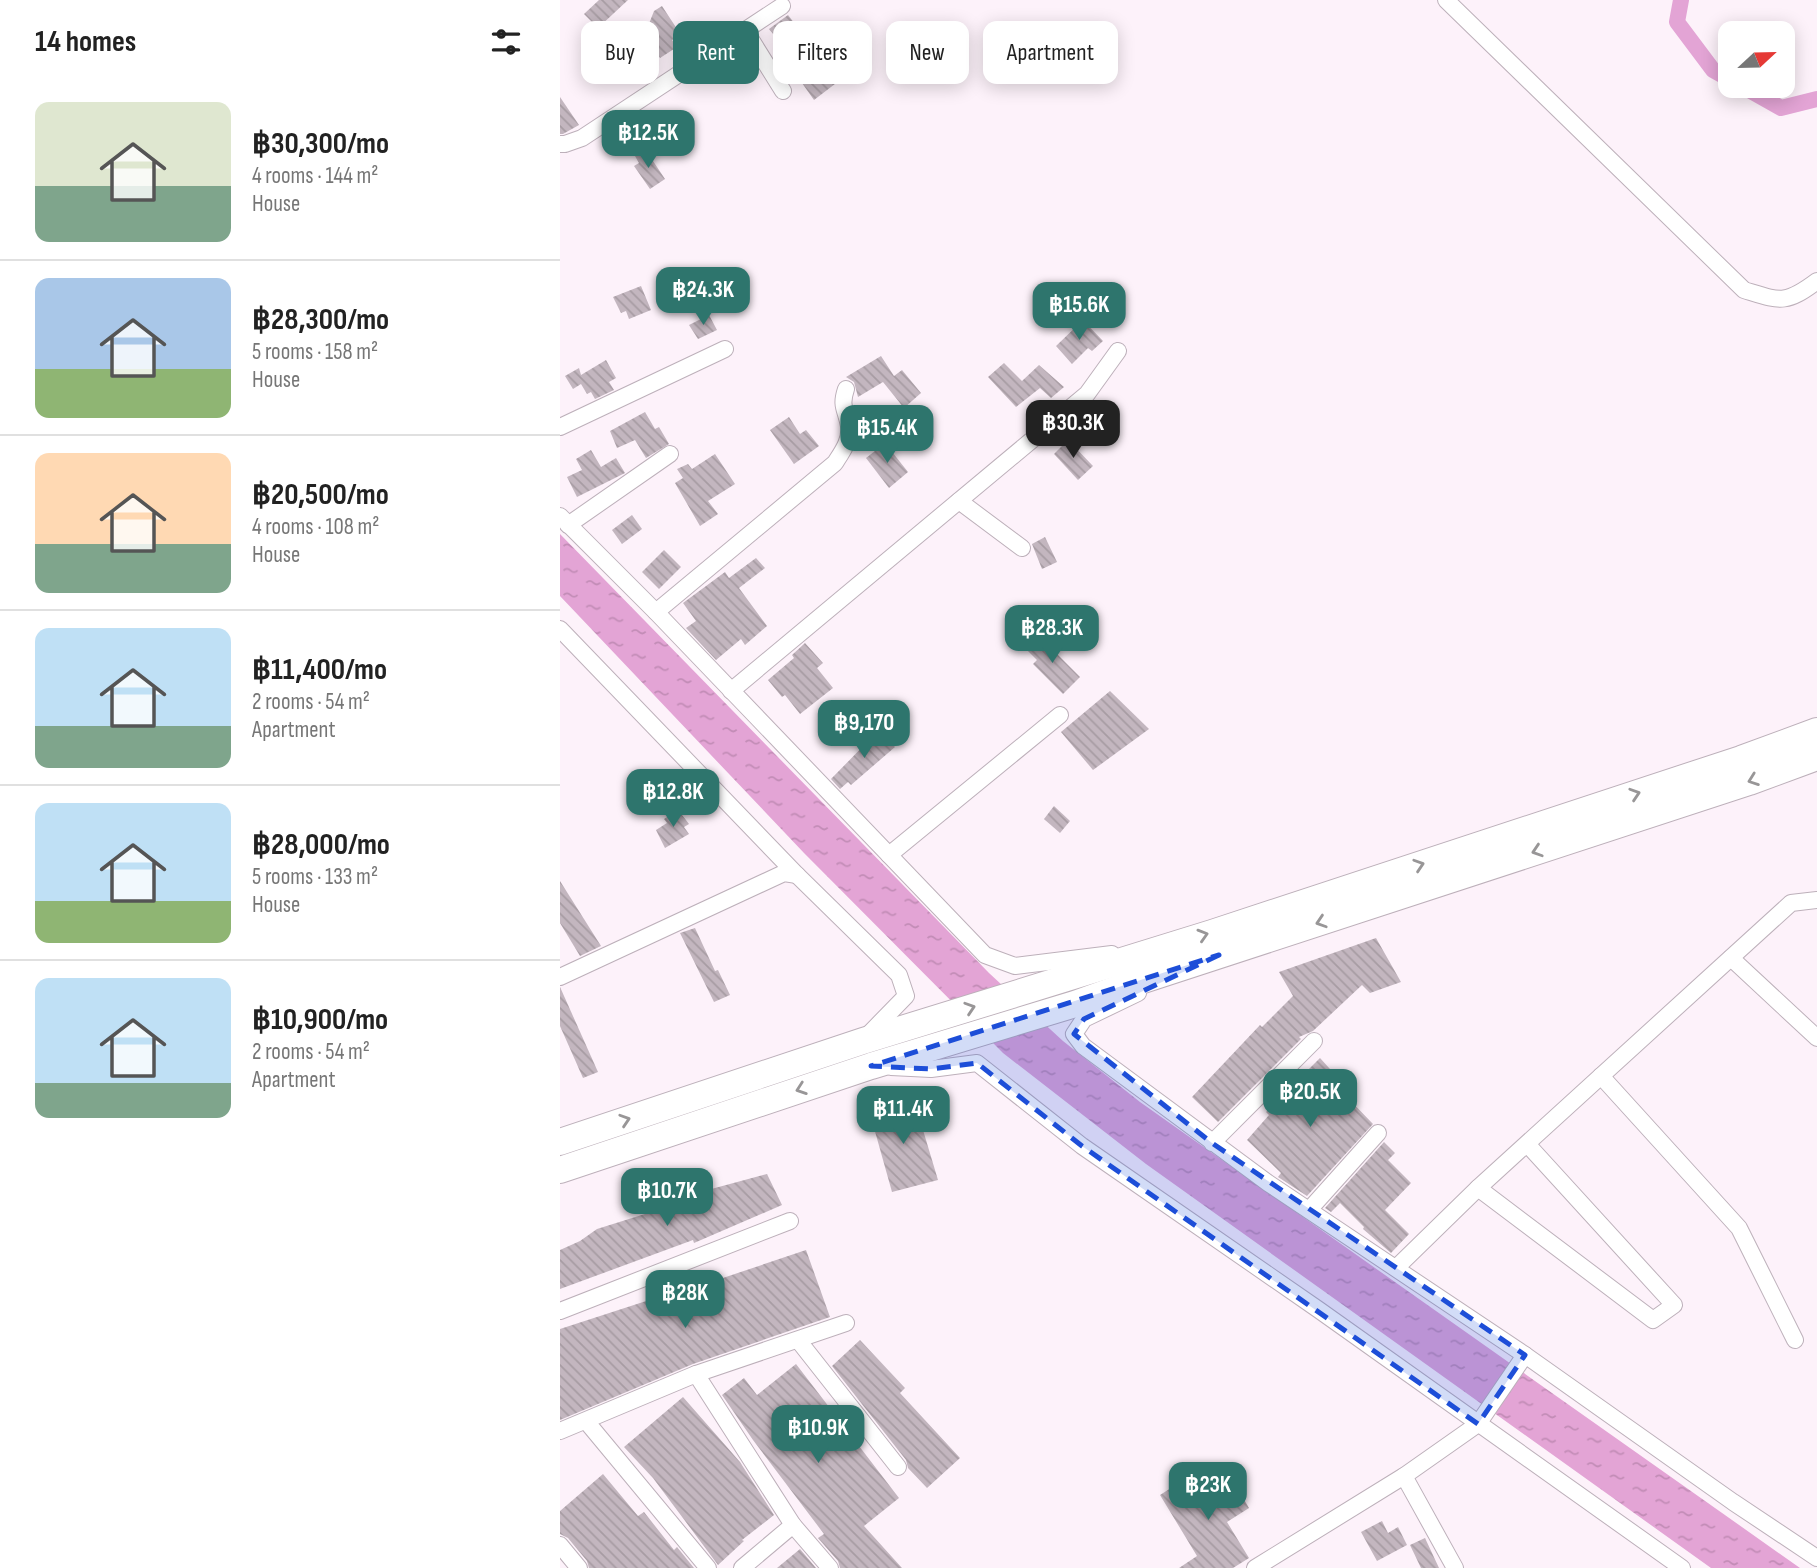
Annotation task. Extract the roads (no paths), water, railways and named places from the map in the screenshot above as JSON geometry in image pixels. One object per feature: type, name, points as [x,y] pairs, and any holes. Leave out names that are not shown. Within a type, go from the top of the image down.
[{"type":"main road","points":[[909,1041],[1067,977],[1741,760],[1817,731]]},
{"type":"main road","points":[[560,1142],[909,1041],[1075,1004],[1749,782],[1817,757]]},
{"type":"main road","points":[[560,1170],[867,1053]]},
{"type":"street","points":[[1446,0],[1744,290],[1780,300],[1799,295],[1817,281]]},
{"type":"street","points":[[759,21],[782,6]]},
{"type":"street","points":[[759,52],[783,91]]},
{"type":"street","points":[[560,144],[582,138],[673,78]]},
{"type":"street","points":[[560,427],[725,349]]},
{"type":"street","points":[[731,691],[1087,394],[1118,351]]},
{"type":"street","points":[[656,612],[835,463],[849,436],[842,400],[846,388]]},
{"type":"street","points":[[670,454],[564,521],[656,612],[985,955],[1015,965],[1157,950]]},
{"type":"street","points":[[960,501],[1021,548]]},
{"type":"street","points":[[560,628],[797,875],[899,975],[906,996],[867,1053],[931,1069],[976,1063],[1082,1146],[1319,1310],[1682,1568]]},
{"type":"street","points":[[889,855],[1060,715]]},
{"type":"street","points":[[560,977],[784,873],[797,875]]},
{"type":"street","points":[[1396,1268],[1478,1188],[1791,903],[1817,900]]},
{"type":"street","points":[[1219,955],[1084,1018],[1074,1034],[1083,1046],[1212,1143],[1525,1354],[1733,1502],[1817,1558]]},
{"type":"street","points":[[1731,958],[1817,1038]]},
{"type":"street","points":[[1212,1143],[1314,1041]]},
{"type":"street","points":[[1601,1076],[1739,1228],[1795,1340]]},
{"type":"street","points":[[1309,1210],[1378,1133]]},
{"type":"street","points":[[1478,1188],[1653,1320],[1674,1305],[1527,1144]]},
{"type":"street","points":[[560,1311],[790,1222]]},
{"type":"street","points":[[560,1431],[696,1374],[846,1323]]},
{"type":"street","points":[[797,1339],[898,1467]]},
{"type":"street","points":[[1255,1568],[1404,1476],[1478,1424],[1525,1354]]},
{"type":"street","points":[[696,1374],[793,1525],[830,1568]]},
{"type":"street","points":[[586,1421],[708,1568]]},
{"type":"street","points":[[1404,1476],[1455,1568]]},
{"type":"street","points":[[742,1568],[793,1525]]},
{"type":"street","points":[[560,1545],[579,1568]]},
{"type":"water","points":[[560,534],[989,973],[1063,1041],[1140,1102],[1800,1568],[1711,1568],[1146,1164],[1003,1053],[804,853],[560,596]]},
{"type":"waterway","points":[[1681,0],[1677,22],[1713,70],[1718,73]]},
{"type":"waterway","points":[[1763,98],[1781,108],[1817,99]]}]
